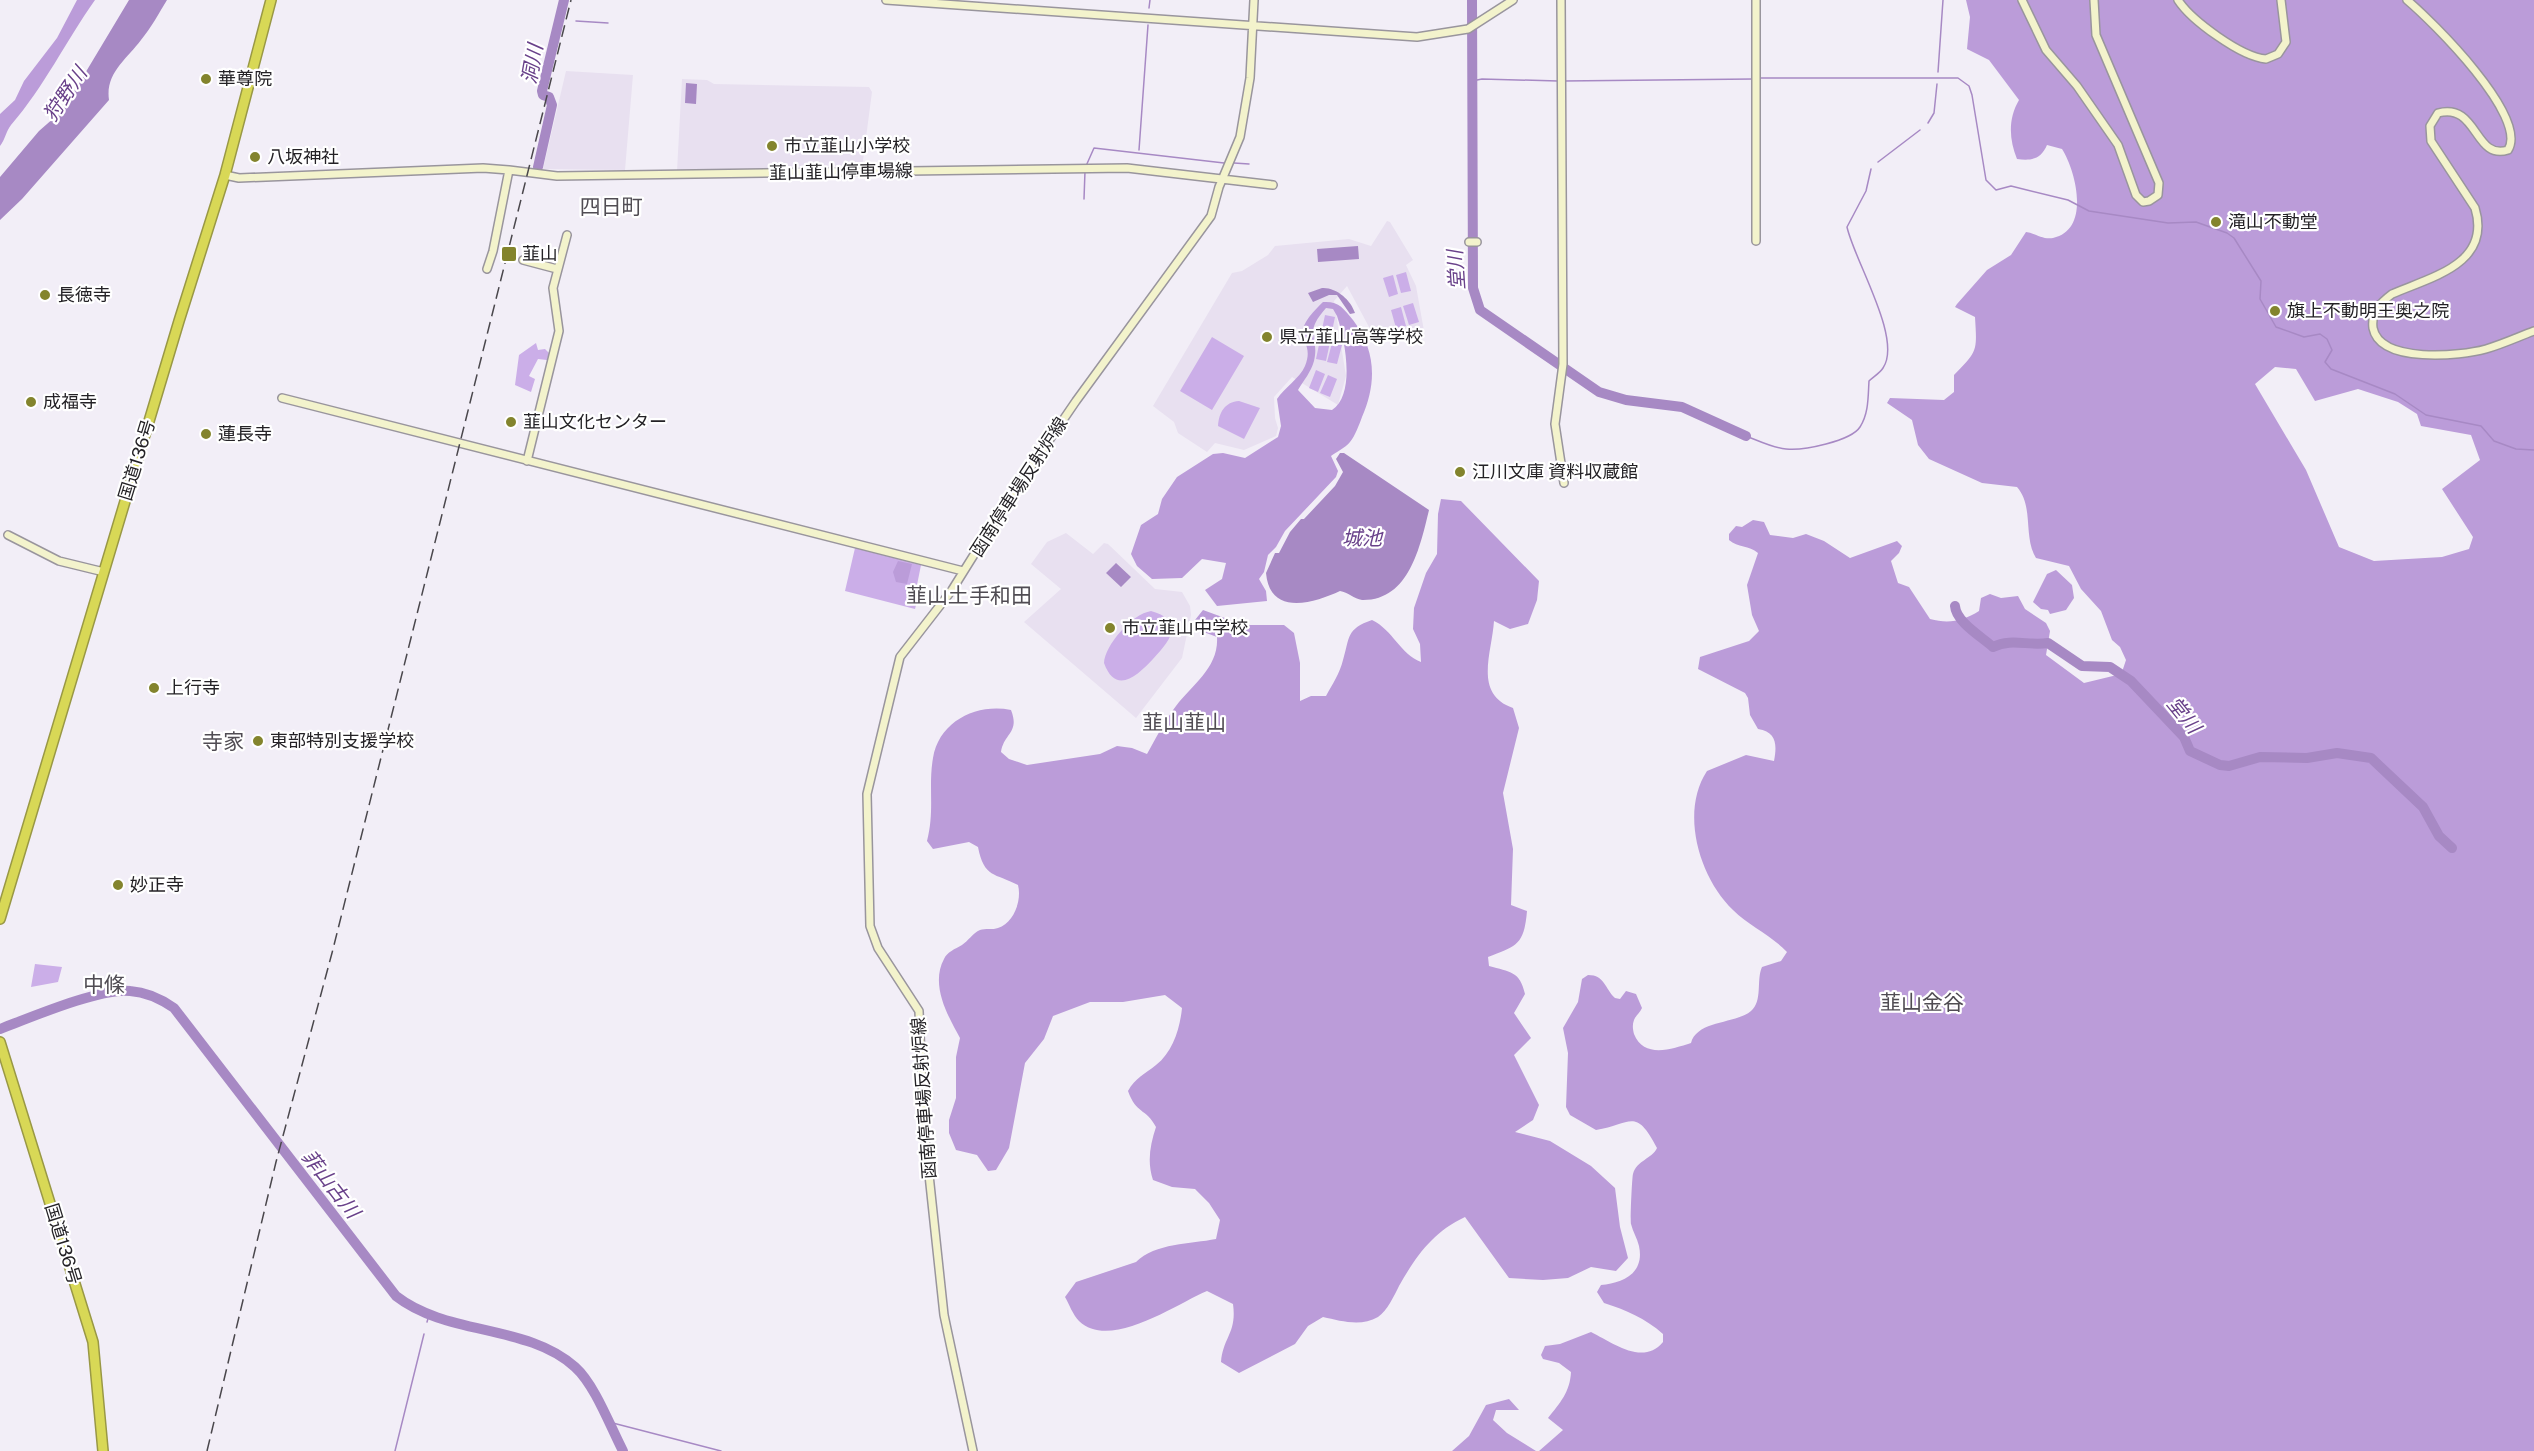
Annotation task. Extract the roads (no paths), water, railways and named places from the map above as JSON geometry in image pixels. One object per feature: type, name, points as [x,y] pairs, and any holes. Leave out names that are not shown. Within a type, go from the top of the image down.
[{"type":"highway","name":"国道136号","points":[[0,919],[225,176],[271,0]]},
{"type":"highway","name":"国道136号","points":[[0,1042],[93,1342],[103,1451]]},
{"type":"street","points":[[886,0],[1417,37],[1443,35],[1468,29],[1513,0]]},
{"type":"street","name":"函南停車場反射炉線","points":[[973,1451],[944,1315],[927,1155],[919,1011],[878,948],[870,926],[867,794],[900,657],[963,571],[1076,401],[1211,216],[1240,137],[1247,105],[1254,0]]},
{"type":"street","points":[[1561,0],[1563,364],[1555,424],[1564,483]]},
{"type":"street","points":[[1756,0],[1756,241]]},
{"type":"street","points":[[2022,0],[2046,50],[2090,103],[2118,145],[2136,195],[2143,202],[2150,201],[2158,195],[2159,183],[2096,35],[2094,0]]},
{"type":"street","points":[[2178,0],[2200,25],[2247,52],[2265,59],[2278,54],[2286,42],[2281,0]]},
{"type":"street","points":[[2407,0],[2435,23],[2471,66],[2511,125],[2513,142],[2508,150],[2494,151],[2488,148],[2469,121],[2453,111],[2438,113],[2432,120],[2431,141],[2475,208],[2478,219],[2477,239],[2471,252],[2461,262],[2392,294],[2382,301],[2373,319],[2376,336],[2390,349],[2400,352],[2454,354],[2488,348],[2534,331]]},
{"type":"street","name":"韮山韮山停車場線","points":[[225,176],[239,178],[483,168],[556,176],[1127,168],[1224,177],[1273,185]]},
{"type":"street","points":[[487,268],[493,251],[509,170]]},
{"type":"street","points":[[527,461],[559,331],[553,288],[567,235]]},
{"type":"street","points":[[1468,242],[1477,242]]},
{"type":"street","points":[[522,260],[557,270]]},
{"type":"street","points":[[282,398],[963,571]]},
{"type":"street","points":[[8,535],[59,561],[104,572]]},
{"type":"water","points":[[129,0],[167,0],[148,31],[118,67],[110,82],[109,100],[22,199],[0,220],[0,177],[39,131],[63,110]]},
{"type":"water","points":[[686,83],[697,84],[696,104],[685,103]]},
{"type":"water","points":[[1358,246],[1359,259],[1318,262],[1317,249]]},
{"type":"water","points":[[1322,288],[1342,295],[1350,303],[1355,313],[1350,314],[1337,295],[1329,295],[1313,302],[1308,293]]},
{"type":"water","name":"城池","points":[[1340,453],[1344,453],[1429,510],[1416,555],[1401,582],[1391,592],[1378,598],[1362,600],[1340,591],[1306,602],[1284,601],[1276,596],[1269,587],[1266,573],[1275,553],[1279,553],[1290,532],[1335,486],[1343,472],[1336,459]]},
{"type":"water","points":[[1116,563],[1131,577],[1121,587],[1106,573]]},
{"type":"waterway","name":"洞川","points":[[538,167],[552,105],[549,97],[543,95],[542,91],[564,0]]},
{"type":"waterway","points":[[1149,8],[1150,0]]},
{"type":"waterway","name":"堂川","points":[[1472,0],[1473,288],[1480,310],[1599,392],[1626,400],[1682,407],[1746,436]]},
{"type":"waterway","points":[[1938,72],[1943,0]]},
{"type":"waterway","points":[[576,21],[608,23]]},
{"type":"waterway","points":[[1139,150],[1148,25]]},
{"type":"waterway","points":[[1758,78],[1958,78],[1969,86],[1986,180],[1996,190],[2011,186],[2068,200],[2089,211],[2168,223],[2196,222],[2227,233],[2234,238],[2261,281],[2260,299],[2276,327],[2304,337],[2320,334],[2327,339],[2332,350],[2325,362],[2331,369],[2395,394],[2426,415],[2481,426],[2494,441],[2516,449],[2534,450]]},
{"type":"waterway","points":[[1472,81],[1482,79],[1558,81]]},
{"type":"waterway","points":[[1563,81],[1753,79]]},
{"type":"waterway","points":[[1928,123],[1934,113],[1937,84]]},
{"type":"waterway","points":[[1878,162],[1920,130]]},
{"type":"waterway","points":[[1086,166],[1094,148],[1224,163]]},
{"type":"waterway","points":[[1234,163],[1249,164]]},
{"type":"waterway","points":[[1746,436],[1781,448],[1803,448],[1847,437],[1855,432],[1863,422],[1868,404],[1869,381],[1883,368],[1887,355],[1887,338],[1875,299],[1847,227],[1866,191],[1871,169]]},
{"type":"waterway","points":[[1084,199],[1085,171]]},
{"type":"waterway","name":"堂川","points":[[1955,606],[1956,612],[1970,629],[1993,647],[2006,643],[2048,643],[2082,666],[2110,667],[2131,681],[2184,737],[2190,751],[2220,765],[2229,766],[2260,757],[2307,758],[2337,753],[2371,758],[2423,807],[2439,836],[2452,848]]},
{"type":"waterway","name":"菲山古川","points":[[0,1029],[65,1004],[118,991],[148,994],[174,1008],[396,1296],[416,1309],[439,1318],[511,1336],[556,1353],[575,1367],[589,1384],[623,1451]]},
{"type":"waterway","name":"菲山古川","points":[[427,1322],[429,1315]]},
{"type":"waterway","points":[[395,1451],[424,1334]]},
{"type":"waterway","points":[[609,1422],[721,1451]]},
{"type":"railway","points":[[207,1451],[276,1162],[332,953],[571,0]]},
{"type":"place","name":"華尊院","points":[[206,79]]},
{"type":"place","name":"市立韮山小学校","points":[[772,146]]},
{"type":"place","name":"八坂神社","points":[[255,157]]},
{"type":"place","name":"滝山不動堂","points":[[2216,222]]},
{"type":"place","name":"韮山","points":[[509,254]]},
{"type":"place","name":"長徳寺","points":[[45,295]]},
{"type":"place","name":"旗上不動明王奥之院","points":[[2275,311]]},
{"type":"place","name":"県立韮山高等学校","points":[[1267,337]]},
{"type":"place","name":"成福寺","points":[[31,402]]},
{"type":"place","name":"韮山文化センター","points":[[511,422]]},
{"type":"place","name":"蓮長寺","points":[[206,434]]},
{"type":"place","name":"江川文庫 資料収蔵館","points":[[1460,472]]},
{"type":"place","name":"市立韮山中学校","points":[[1110,628]]},
{"type":"place","name":"上行寺","points":[[154,688]]},
{"type":"place","name":"東部特別支援学校","points":[[258,741]]},
{"type":"place","name":"妙正寺","points":[[118,885]]},
{"type":"district","name":"四日町","points":[[611,207]]},
{"type":"district","name":"韮山土手和田","points":[[969,596]]},
{"type":"district","name":"韮山韮山","points":[[1184,723]]},
{"type":"district","name":"寺家","points":[[223,742]]},
{"type":"district","name":"中條","points":[[104,985]]},
{"type":"district","name":"韮山金谷","points":[[1922,1003]]},
{"type":"water label","name":"狩野川","points":[[65,94]]}]
